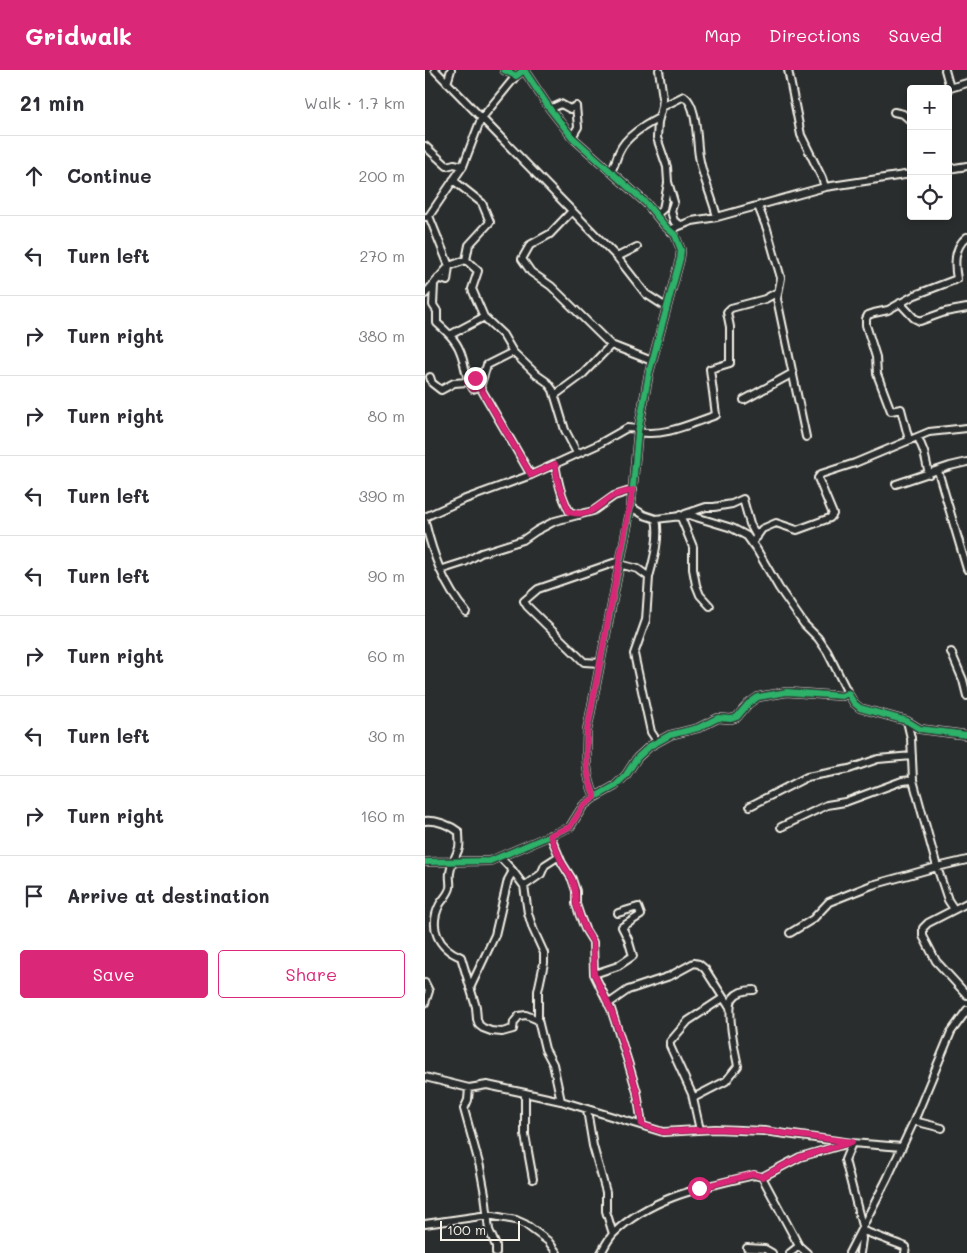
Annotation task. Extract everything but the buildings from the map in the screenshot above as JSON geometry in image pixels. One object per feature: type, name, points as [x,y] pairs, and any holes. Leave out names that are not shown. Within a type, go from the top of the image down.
[{"type":"street","points":[[435,70],[617,258],[646,294],[666,307]]},
{"type":"street","points":[[447,83],[451,70]]},
{"type":"street","points":[[503,70],[516,76]]},
{"type":"street","points":[[449,266],[427,216],[463,166],[481,119],[516,76],[524,70],[571,137],[646,203],[675,235],[681,250],[652,361],[639,431],[631,507],[587,731],[586,766],[589,782],[595,797]]},
{"type":"street","points":[[659,70],[663,98],[657,138],[667,167],[668,182],[674,202],[671,211],[672,216],[674,221],[681,225]]},
{"type":"street","points":[[788,70],[801,135],[825,188]]},
{"type":"street","points":[[945,70],[950,88],[967,83]]},
{"type":"street","points":[[662,107],[684,96],[689,100],[694,112],[699,157],[717,217]]},
{"type":"street","points":[[550,109],[561,104],[570,109],[576,106],[578,127],[571,137]]},
{"type":"street","points":[[894,112],[903,114],[907,118]]},
{"type":"street","points":[[611,171],[619,151],[626,142],[643,127],[659,118]]},
{"type":"street","points":[[425,146],[447,166],[455,164],[463,166]]},
{"type":"street","points":[[952,168],[967,166]]},
{"type":"street","points":[[669,230],[692,221],[717,217],[825,188],[907,175]]},
{"type":"street","points":[[453,180],[482,203],[490,222],[469,245],[466,260]]},
{"type":"street","points":[[656,215],[663,209],[668,182]]},
{"type":"street","points":[[758,206],[767,229],[781,278],[777,299],[793,373],[795,393],[806,437]]},
{"type":"street","points":[[571,212],[550,234],[530,245],[522,259],[531,272],[551,286],[611,345],[652,361]]},
{"type":"street","points":[[909,440],[901,409],[891,411],[877,374],[876,357],[866,325],[868,315],[888,310],[938,284],[957,279],[954,264],[959,245],[967,237]]},
{"type":"street","points":[[617,258],[637,247]]},
{"type":"street","points":[[425,294],[449,266],[466,260]]},
{"type":"street","points":[[466,260],[477,271],[471,289],[484,317],[503,335],[513,352],[547,382],[555,395],[565,430],[577,453]]},
{"type":"street","points":[[436,281],[433,305],[437,311],[437,323],[450,335],[460,351],[467,382],[473,389],[480,387]]},
{"type":"street","points":[[425,517],[460,501],[531,475],[597,445],[627,428],[648,434],[665,432],[716,415],[710,370],[730,363],[730,327],[727,312],[731,308],[765,299],[777,292]]},
{"type":"street","points":[[900,303],[920,322],[945,312],[967,308]]},
{"type":"street","points":[[450,335],[484,317]]},
{"type":"street","points":[[555,395],[582,375],[611,345]]},
{"type":"street","points":[[430,377],[432,383],[441,390],[454,383],[467,382],[475,378],[487,365],[513,352]]},
{"type":"street","points":[[486,368],[480,387],[531,475]]},
{"type":"street","points":[[744,400],[793,373]]},
{"type":"street","points":[[755,540],[762,529],[776,523],[797,530],[829,518],[833,514],[818,478],[821,474],[855,463],[929,432],[967,428]]},
{"type":"street","points":[[917,437],[924,452],[929,474]]},
{"type":"street","points":[[895,484],[967,462]]},
{"type":"street","points":[[555,464],[558,483],[565,505],[569,512],[580,515]]},
{"type":"street","points":[[938,471],[967,569]]},
{"type":"street","points":[[440,570],[465,562],[481,553],[523,540],[555,522],[593,511],[614,496],[633,490]]},
{"type":"street","points":[[631,507],[644,515],[656,519],[682,515],[706,507],[732,504],[743,499],[755,540],[779,588],[804,624],[818,638],[827,651],[854,703],[861,708],[907,721],[920,729],[967,735]]},
{"type":"street","points":[[682,515],[737,530],[755,540]]},
{"type":"street","points":[[682,515],[693,547],[693,569],[696,585],[700,594],[710,606]]},
{"type":"street","points":[[656,519],[654,556],[649,577],[646,620],[634,656],[651,732],[657,741]]},
{"type":"street","points":[[425,522],[429,540],[440,570],[453,595],[466,612]]},
{"type":"street","points":[[751,526],[762,529]]},
{"type":"street","points":[[600,663],[584,662],[524,601],[538,589],[619,562],[638,569],[649,577]]},
{"type":"street","points":[[951,652],[963,680],[967,696]]},
{"type":"street","points":[[425,862],[490,861],[570,827],[583,806],[615,786],[626,775],[637,758],[657,741],[670,735],[699,728],[718,718],[731,719],[737,717],[748,704],[758,697],[787,692],[842,696],[848,693]]},
{"type":"street","points":[[907,721],[913,756],[913,780],[937,867],[948,900],[954,909]]},
{"type":"street","points":[[750,806],[807,777],[849,769],[878,759],[913,756]]},
{"type":"street","points":[[781,827],[827,805],[845,802],[902,781],[913,780]]},
{"type":"street","points":[[425,822],[430,821],[452,826],[459,832],[459,846],[450,873],[451,886],[437,910],[435,921],[436,931],[443,947],[461,957],[476,1007],[477,1019],[483,1028],[502,1032],[513,1028],[514,1022],[519,1016],[526,1015],[538,1020]]},
{"type":"street","points":[[550,835],[572,879],[576,904],[585,929],[593,942],[594,974],[608,1004],[637,1092],[642,1125]]},
{"type":"street","points":[[500,856],[524,886],[531,921],[544,953],[544,963],[538,991],[538,1020],[545,1049],[553,1064],[561,1101]]},
{"type":"street","points":[[524,886],[541,874],[545,865],[559,856]]},
{"type":"street","points":[[790,932],[813,919],[829,902],[872,885],[967,860]]},
{"type":"street","points":[[470,988],[495,936],[508,880],[513,870]]},
{"type":"street","points":[[966,990],[953,981],[936,961],[923,936],[923,928],[928,922],[967,904]]},
{"type":"street","points":[[594,974],[618,966],[633,956],[622,927],[641,915],[638,907],[618,913]]},
{"type":"street","points":[[608,1004],[628,990],[670,976],[694,963],[699,964],[705,969],[730,1008]]},
{"type":"street","points":[[425,983],[429,991],[425,1003]]},
{"type":"street","points":[[693,1098],[726,1081],[738,1066],[730,1008],[733,998],[740,992],[754,990]]},
{"type":"street","points":[[700,1130],[693,1098],[670,1046],[670,1042],[689,1021],[723,998]]},
{"type":"street","points":[[849,1253],[915,1121],[951,1032],[967,1010]]},
{"type":"street","points":[[425,1077],[469,1088],[487,1085],[561,1101],[663,1132],[700,1130],[764,1131],[902,1147]]},
{"type":"street","points":[[469,1088],[464,1109],[480,1167],[489,1230],[496,1246],[496,1253]]},
{"type":"street","points":[[525,1093],[525,1135],[533,1179]]},
{"type":"street","points":[[587,1110],[593,1146],[606,1192],[606,1211],[613,1234]]},
{"type":"street","points":[[915,1121],[942,1128]]},
{"type":"street","points":[[762,1177],[800,1157],[852,1142]]},
{"type":"street","points":[[852,1142],[845,1160],[862,1228],[860,1253]]},
{"type":"street","points":[[601,1253],[613,1234],[640,1214],[676,1195],[703,1186],[754,1174],[762,1177],[799,1246],[807,1253]]},
{"type":"street","points":[[425,1224],[488,1215],[516,1220],[525,1224],[548,1241],[557,1253]]},
{"type":"street","points":[[862,1228],[906,1247],[905,1253]]},
{"type":"street","points":[[790,1253],[799,1246]]},
{"type":"street","points":[[747,1248],[765,1249],[772,1253]]},
{"type":"cycle path","points":[[504,70],[516,76],[524,70],[550,109],[572,137],[646,203],[675,235],[681,250],[649,373],[638,432],[631,507],[587,731],[586,757],[588,773],[595,797]]},
{"type":"cycle path","points":[[425,862],[490,861],[570,827],[583,806],[615,786],[626,775],[637,758],[650,746],[670,735],[698,728],[718,718],[731,719],[737,717],[748,704],[758,697],[787,692],[842,696],[848,693],[854,703],[860,708],[907,721],[920,729],[967,735]]},
{"type":"route","points":[[475,378],[467,382],[473,389],[480,387],[531,475],[555,464],[558,483],[569,512],[580,515],[593,511],[614,496],[633,490],[587,731],[586,766],[589,782],[595,797],[583,806],[570,827],[550,835],[562,863],[572,879],[580,916],[593,942],[594,974],[618,1029],[637,1092],[642,1125],[663,1132],[715,1129],[764,1131],[852,1142],[800,1157],[762,1177],[754,1174],[699,1188]]}]
